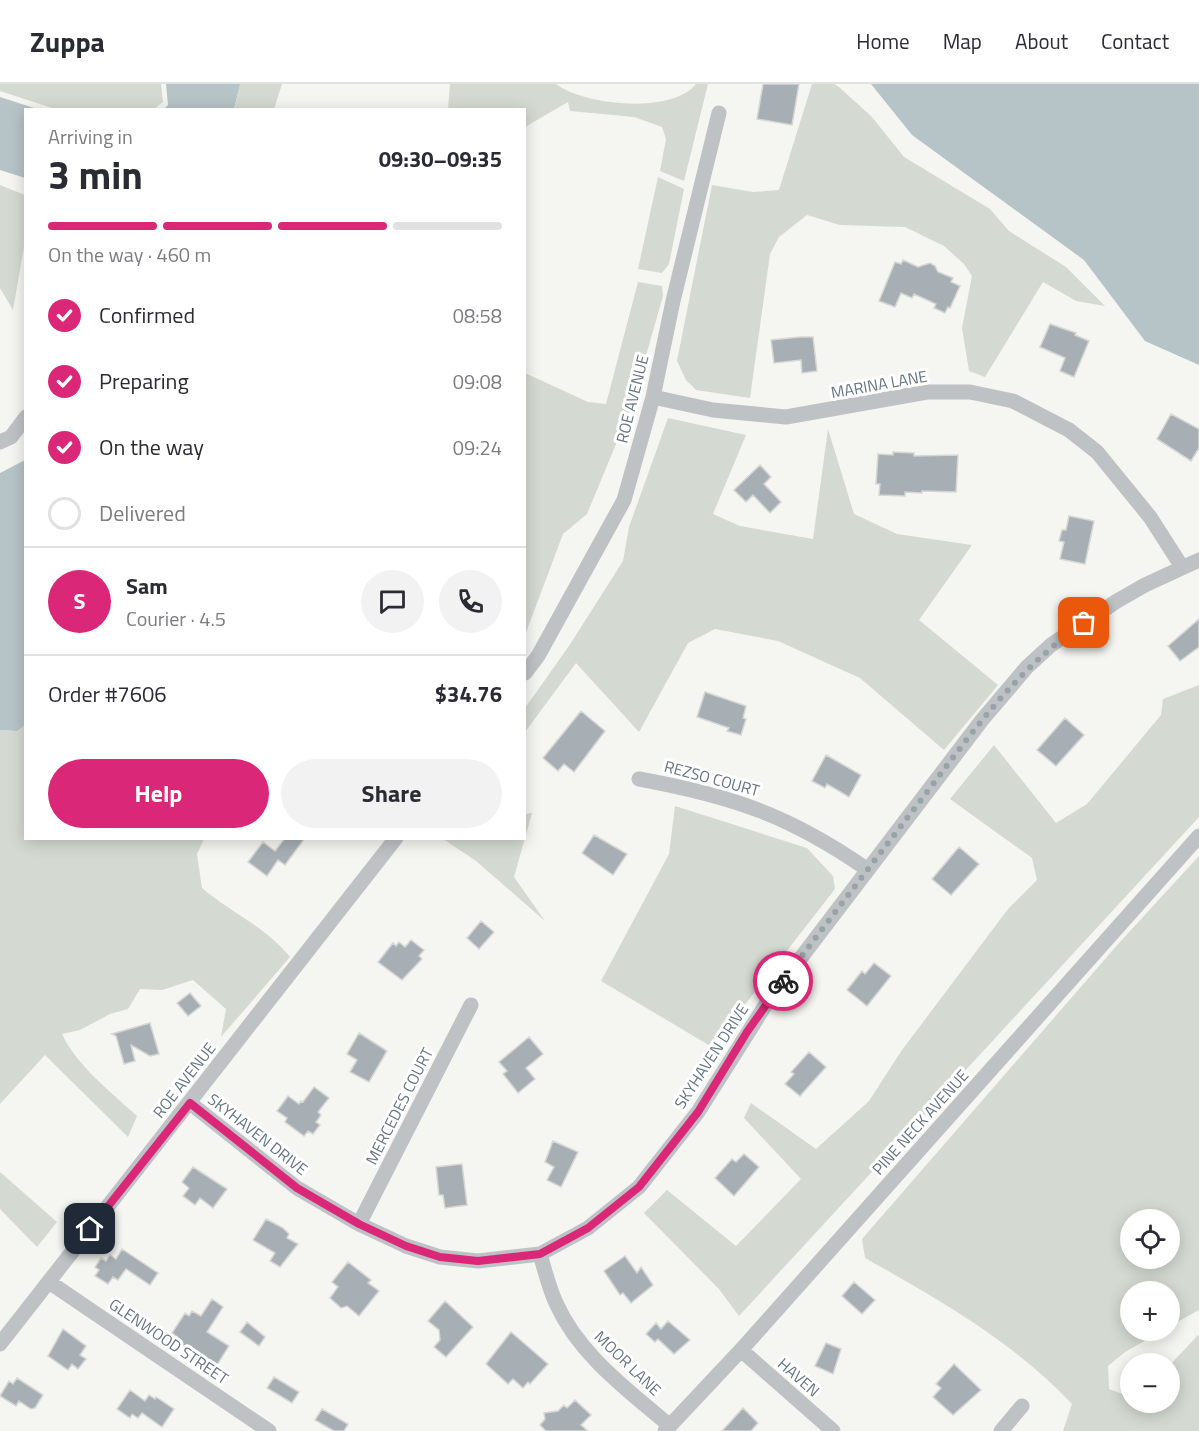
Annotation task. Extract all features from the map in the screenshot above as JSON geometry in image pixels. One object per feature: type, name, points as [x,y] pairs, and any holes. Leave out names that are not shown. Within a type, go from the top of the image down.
[{"type":"street","name":"ROE AVENUE","points":[[526,672],[538,656],[624,501],[653,397],[719,113]]},
{"type":"street","name":"MARINA LANE","points":[[653,397],[681,405],[713,410],[786,417],[927,392],[970,392],[1013,401],[1061,425],[1097,452],[1150,517],[1182,567]]},
{"type":"street","points":[[0,442],[11,437],[24,420]]},
{"type":"street","name":"SKYHAVEN DRIVE","points":[[190,1103],[297,1188],[359,1224],[406,1246],[440,1257],[478,1261],[540,1254],[588,1228],[639,1187],[698,1112],[768,1001],[982,720],[1027,667],[1051,645],[1117,601],[1199,560]]},
{"type":"street","name":"REZSO COURT","points":[[639,779],[694,789],[750,805],[824,840],[868,870]]},
{"type":"street","name":"PINE NECK AVENUE","points":[[667,1429],[741,1350],[1199,836]]},
{"type":"street","name":"ROE AVENUE","points":[[0,1344],[394,840]]},
{"type":"street","name":"MERCEDES COURT","points":[[359,1224],[471,1005]]},
{"type":"street","name":"MOOR LANE","points":[[540,1254],[556,1304],[581,1345],[667,1429]]},
{"type":"street","name":"GLENWOOD STREET","points":[[49,1282],[269,1431]]},
{"type":"street","name":"HAVEN","points":[[741,1350],[833,1431]]},
{"type":"street","points":[[1001,1431],[1022,1406]]},
{"type":"shaded area","points":[[0,84],[161,84],[163,102],[155,108],[52,108],[0,91]]},
{"type":"shaded area","points":[[166,84],[240,84],[234,108],[165,108],[168,105]]},
{"type":"shaded area","points":[[240,84],[282,84],[274,108],[234,108]]},
{"type":"shaded area","points":[[450,84],[556,84],[586,97],[627,104],[668,100],[684,94],[696,84],[708,84],[684,181],[660,171],[666,139],[662,127],[634,117],[570,111],[568,102],[526,126],[526,108],[448,108]]},
{"type":"shaded area","points":[[812,84],[834,84],[839,87],[872,117],[904,157],[990,209],[1009,231],[1066,267],[1105,306],[1076,301],[1043,282],[985,377],[969,371],[962,328],[972,276],[964,264],[944,246],[905,227],[840,225],[807,215],[779,237],[770,254],[750,398],[696,390],[686,380],[677,361],[712,185],[753,192],[779,190]]},
{"type":"shaded area","points":[[871,84],[1199,84],[1199,365],[1145,341],[1084,260],[912,135]]},
{"type":"shaded area","points":[[0,97],[34,108],[24,108],[24,178],[0,170]]},
{"type":"shaded area","points":[[658,177],[684,189],[669,264],[662,273],[638,269]]},
{"type":"shaded area","points":[[0,185],[24,195],[24,247],[13,310],[0,288]]},
{"type":"shaded area","points":[[638,282],[662,286],[663,296],[631,408],[587,514],[563,534],[526,632],[526,373],[588,402],[606,404]]},
{"type":"shaded area","points":[[668,418],[746,435],[713,514],[740,526],[813,539],[828,429],[854,514],[897,534],[972,545],[919,620],[998,685],[944,750],[860,678],[778,641],[715,629],[688,643],[639,732],[576,663],[526,731],[526,707],[569,646],[623,561],[629,527]]},
{"type":"shaded area","points":[[24,461],[24,726],[17,731],[0,730],[0,473]]},
{"type":"shaded area","points":[[1199,685],[1199,817],[739,1316],[719,1289],[644,1213],[667,1190],[736,1246],[801,1179],[744,1118],[751,1103],[816,1149],[869,1101],[902,1050],[1008,909],[1037,880],[1032,858],[950,799],[994,745],[1056,823],[1087,804],[1161,715],[1163,699]]},
{"type":"shaded area","points":[[24,726],[24,840],[204,840],[197,854],[202,888],[270,937],[290,957],[221,1037],[226,1009],[193,980],[162,990],[140,989],[128,1009],[110,1014],[80,1030],[62,1034],[85,1068],[137,1116],[128,1137],[45,1055],[0,1104],[0,730],[16,731]]},
{"type":"shaded area","points":[[675,806],[807,848],[833,876],[835,889],[712,1047],[601,981],[669,854]]},
{"type":"shaded area","points":[[532,813],[526,834],[526,814]]},
{"type":"shaded area","points":[[444,840],[524,840],[514,877],[545,921],[476,861]]},
{"type":"shaded area","points":[[1199,856],[1199,1310],[1180,1320],[1180,1281],[1120,1281],[1120,1341],[1144,1341],[1120,1353],[1120,1356],[1108,1366],[1109,1389],[1120,1393],[1120,1413],[1180,1413],[1180,1354],[1199,1334],[1199,1431],[1063,1431],[1072,1404],[1049,1382],[1000,1341],[974,1323],[865,1258],[862,1239],[1119,943]]},
{"type":"shaded area","points":[[0,1172],[57,1222],[37,1247],[0,1209]]},
{"type":"building","points":[[763,84],[799,84],[792,125],[757,119]]},
{"type":"building","points":[[903,260],[918,267],[930,263],[938,272],[953,278],[951,282],[960,286],[950,308],[948,307],[945,313],[934,308],[936,304],[914,294],[912,298],[901,293],[895,307],[879,301],[895,262],[901,264]]},
{"type":"building","points":[[1050,324],[1076,333],[1075,335],[1089,341],[1074,377],[1060,371],[1065,358],[1040,347]]},
{"type":"building","points":[[813,337],[817,371],[802,373],[801,360],[774,363],[771,340]]},
{"type":"building","points":[[1171,414],[1199,429],[1199,448],[1191,461],[1157,439]]},
{"type":"building","points":[[893,452],[914,453],[914,456],[958,455],[956,492],[922,491],[922,493],[905,492],[905,496],[879,495],[880,484],[876,484],[878,454],[893,455]]},
{"type":"building","points":[[760,465],[771,477],[764,484],[781,502],[770,513],[753,495],[746,502],[734,490]]},
{"type":"building","points":[[1069,516],[1094,521],[1085,564],[1060,559],[1064,542],[1059,541],[1062,530],[1066,530]]},
{"type":"building","points":[[1199,619],[1199,647],[1180,661],[1168,646]]},
{"type":"building","points":[[705,692],[746,706],[743,718],[746,719],[741,735],[727,731],[729,728],[697,717]]},
{"type":"building","points":[[581,711],[605,731],[574,772],[564,764],[558,771],[543,758]]},
{"type":"building","points":[[1065,718],[1084,735],[1056,766],[1037,750]]},
{"type":"building","points":[[826,755],[861,775],[849,797],[827,784],[825,788],[812,781]]},
{"type":"building","points":[[594,835],[627,854],[613,875],[582,853]]},
{"type":"building","points":[[283,840],[304,840],[285,865],[278,860],[267,876],[248,862],[263,842],[275,851]]},
{"type":"building","points":[[959,847],[979,864],[951,895],[932,879]]},
{"type":"building","points":[[481,921],[494,932],[479,949],[467,938]]},
{"type":"building","points":[[411,940],[424,950],[419,956],[422,959],[402,980],[378,962],[393,943],[396,946],[399,942],[405,947]]},
{"type":"building","points":[[874,963],[891,976],[867,1006],[847,990],[862,971],[865,974]]},
{"type":"building","points":[[190,993],[201,1006],[188,1016],[177,1003]]},
{"type":"building","points":[[150,1023],[159,1054],[150,1056],[131,1045],[135,1061],[124,1064],[116,1036],[112,1034]]},
{"type":"building","points":[[359,1033],[387,1051],[369,1082],[350,1072],[357,1060],[347,1054]]},
{"type":"building","points":[[529,1037],[543,1054],[526,1068],[535,1079],[518,1093],[503,1074],[507,1071],[499,1062]]},
{"type":"building","points":[[809,1052],[826,1067],[800,1096],[785,1084],[794,1074],[791,1072]]},
{"type":"building","points":[[314,1087],[329,1098],[318,1112],[321,1115],[316,1122],[320,1125],[313,1134],[308,1131],[304,1136],[285,1122],[287,1118],[277,1111],[288,1096],[299,1104],[303,1102]]},
{"type":"building","points":[[553,1141],[578,1152],[561,1187],[547,1180],[554,1167],[545,1162]]},
{"type":"building","points":[[744,1154],[759,1167],[734,1196],[715,1178],[732,1159],[736,1162]]},
{"type":"building","points":[[462,1164],[467,1205],[445,1208],[443,1195],[439,1195],[436,1167]]},
{"type":"building","points":[[193,1167],[227,1189],[213,1208],[200,1198],[195,1205],[183,1196],[189,1188],[182,1182]]},
{"type":"building","points":[[266,1219],[283,1228],[289,1234],[287,1238],[298,1244],[280,1267],[270,1261],[275,1253],[253,1240]]},
{"type":"building","points":[[122,1249],[158,1273],[150,1285],[126,1269],[118,1280],[113,1277],[108,1284],[95,1276],[99,1270],[95,1267],[101,1258],[106,1261],[110,1255],[116,1259]]},
{"type":"building","points":[[625,1256],[637,1273],[641,1267],[653,1285],[631,1303],[623,1293],[620,1295],[604,1271]]},
{"type":"building","points":[[348,1262],[371,1280],[368,1283],[379,1291],[359,1316],[347,1306],[341,1308],[330,1298],[338,1287],[332,1282]]},
{"type":"building","points":[[854,1282],[875,1300],[862,1314],[842,1296]]},
{"type":"building","points":[[212,1299],[223,1307],[207,1332],[229,1346],[217,1365],[188,1345],[186,1348],[174,1341],[177,1337],[172,1333],[185,1313],[189,1316],[192,1311],[201,1316]]},
{"type":"building","points":[[445,1301],[473,1327],[446,1357],[434,1347],[440,1340],[439,1330],[428,1321]]},
{"type":"building","points":[[668,1321],[690,1340],[674,1354],[658,1339],[655,1342],[646,1334],[656,1323],[661,1329]]},
{"type":"building","points":[[247,1322],[265,1337],[259,1346],[240,1332]]},
{"type":"building","points":[[63,1329],[86,1346],[80,1355],[86,1359],[78,1369],[72,1364],[68,1370],[48,1356]]},
{"type":"building","points":[[511,1332],[548,1364],[530,1384],[528,1382],[523,1388],[513,1379],[508,1384],[486,1364]]},
{"type":"building","points":[[826,1343],[841,1349],[833,1374],[815,1366]]},
{"type":"building","points":[[954,1364],[981,1390],[953,1415],[933,1397],[941,1388],[936,1384]]},
{"type":"building","points":[[274,1377],[299,1392],[292,1403],[267,1388]]},
{"type":"building","points":[[17,1378],[43,1395],[35,1408],[31,1409],[19,1401],[16,1406],[0,1396],[9,1381],[13,1384]]},
{"type":"building","points":[[130,1390],[145,1401],[149,1395],[174,1409],[162,1427],[142,1413],[138,1418],[132,1414],[130,1418],[117,1409]]},
{"type":"building","points":[[575,1400],[591,1415],[581,1425],[588,1431],[546,1431],[540,1425],[545,1419],[544,1413],[558,1411],[564,1405],[567,1408]]},
{"type":"building","points":[[743,1408],[758,1423],[751,1431],[722,1431]]},
{"type":"building","points":[[322,1409],[348,1424],[344,1431],[334,1431],[315,1420]]},
{"type":"way so far","points":[[783,981],[982,720],[1027,667],[1051,645],[1084,623]]},
{"type":"route","points":[[90,1229],[190,1103],[297,1188],[359,1224],[406,1246],[440,1257],[478,1261],[540,1254],[588,1228],[639,1187],[698,1112],[747,1032],[783,981]]}]
